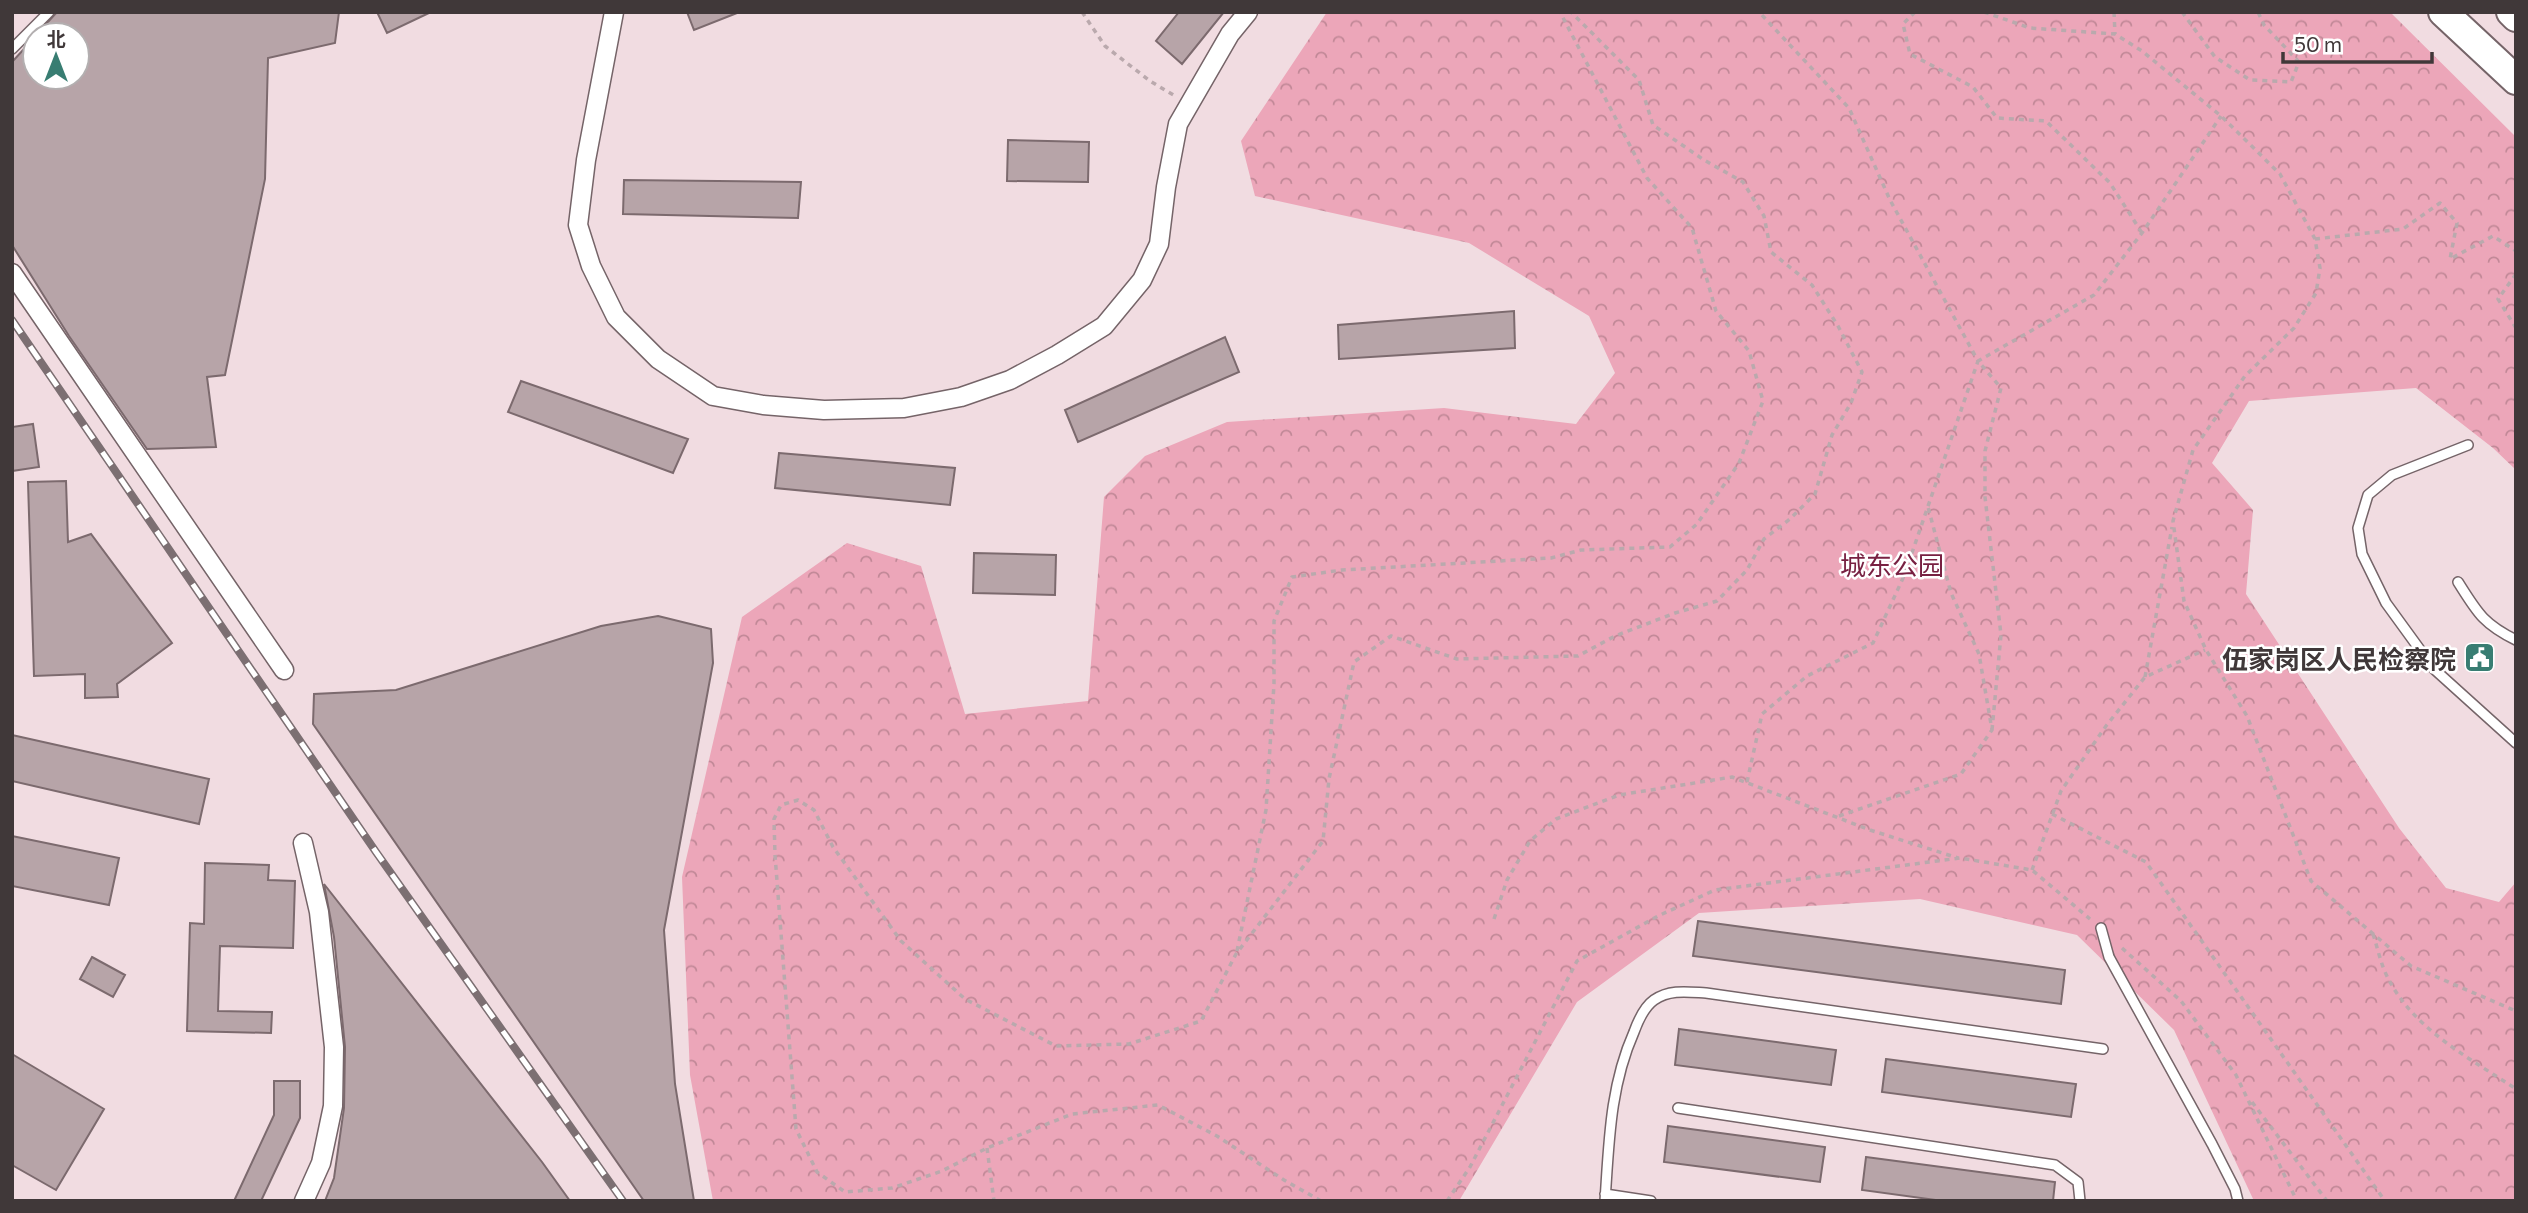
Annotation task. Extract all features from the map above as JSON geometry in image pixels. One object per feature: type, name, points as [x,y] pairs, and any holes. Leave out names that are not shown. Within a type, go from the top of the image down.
[{"type":"main road","points":[[2443,12],[2516,80]]},
{"type":"main road","points":[[2511,12],[2516,17]]},
{"type":"street","points":[[614,12],[586,160],[578,225],[591,266],[616,317],[658,359],[713,396],[763,405],[824,410],[904,408],[961,397],[1010,380],[1058,355],[1104,326],[1142,279],[1159,244],[1178,124],[1230,34],[1248,12]]},
{"type":"street","points":[[12,273],[284,670]]},
{"type":"street","points":[[303,843],[319,912],[334,1046],[333,1106],[321,1163],[304,1201]]},
{"type":"lane","points":[[12,49],[49,12]]},
{"type":"lane","points":[[2468,445],[2392,475],[2368,495],[2358,528],[2362,554],[2386,603],[2434,669],[2516,743]]},
{"type":"lane","points":[[2458,582],[2480,617],[2496,630],[2516,640]]},
{"type":"lane","points":[[2101,928],[2109,957],[2212,1144],[2235,1189],[2238,1201]]},
{"type":"lane","points":[[1651,1201],[1605,1197],[1611,1114],[1621,1060],[1640,1017],[1653,1001],[1676,991],[2103,1049]]},
{"type":"lane","points":[[1678,1108],[2055,1165],[2078,1182],[2080,1201]]},
{"type":"path","points":[[1082,12],[1105,46],[1150,81],[1189,104]]},
{"type":"path","points":[[1236,954],[1266,810],[1275,684],[1275,621],[1292,577],[1342,570],[1551,558],[1581,550],[1670,547],[1697,524],[1739,463],[1762,401],[1749,351],[1716,311],[1692,228],[1647,178],[1560,12]]},
{"type":"path","points":[[1321,1201],[1217,1136],[1158,1105],[1072,1114],[987,1148],[942,1171],[892,1188],[845,1192],[817,1172],[796,1129],[774,819],[781,805],[797,800],[814,810],[833,846],[901,941],[965,999],[1056,1046],[1129,1044],[1201,1021],[1236,954],[1323,841],[1329,779],[1354,662],[1391,636],[1457,659],[1578,656],[1615,636],[1675,613],[1717,601],[1747,570],[1764,539],[1815,495],[1832,435],[1851,403],[1861,372],[1838,326],[1812,285],[1771,252],[1764,216],[1743,181],[1704,160],[1653,125],[1639,80],[1571,12]]},
{"type":"path","points":[[1759,12],[1849,108],[1891,200],[1978,361],[2001,388],[1986,451],[1985,497],[2001,635],[1992,730],[1961,774],[1837,817]]},
{"type":"path","points":[[1915,12],[1903,24],[1910,54],[1973,87],[1997,118],[2046,121],[2110,183],[2142,233]]},
{"type":"path","points":[[1984,12],[2030,28],[2115,34],[2142,51],[2221,116],[2280,174],[2315,239],[2320,268],[2316,293],[2294,328],[2245,376],[2193,450],[2173,521],[2145,677]]},
{"type":"path","points":[[2114,12],[2115,34]]},
{"type":"path","points":[[2182,12],[2215,57],[2250,80],[2291,82],[2299,62],[2264,25],[2258,12]]},
{"type":"path","points":[[1747,782],[1762,714],[1807,676],[1873,643],[1904,576],[1978,361],[2094,295],[2142,233],[2221,116]]},
{"type":"path","points":[[2315,239],[2403,229],[2440,203],[2457,223],[2449,259],[2493,236],[2516,251]]},
{"type":"path","points":[[2516,274],[2498,299],[2516,328]]},
{"type":"path","points":[[1928,507],[1951,593],[1979,654],[1992,730]]},
{"type":"path","points":[[2173,521],[2184,601],[2206,650],[2247,716],[2311,881],[2412,966],[2516,1011]]},
{"type":"path","points":[[2032,870],[2061,791],[2106,726],[2145,677],[2206,650]]},
{"type":"path","points":[[1494,919],[1507,880],[1530,841],[1556,819],[1619,795],[1732,777],[1870,830],[1960,858],[2032,870],[2181,1001],[2236,1075],[2297,1201]]},
{"type":"path","points":[[2052,814],[2146,862],[2385,1201]]},
{"type":"path","points":[[1447,1201],[1470,1167],[1577,961],[1658,916],[1715,890],[1960,858]]},
{"type":"path","points":[[2372,933],[2389,980],[2415,1017],[2461,1053],[2516,1089]]},
{"type":"path","points":[[2246,1095],[2327,1201]]},
{"type":"path","points":[[987,1148],[994,1201]]},
{"type":"green space","name":"城东公园","points":[[1327,12],[2390,12],[2516,137],[2516,470],[2493,448],[2416,388],[2249,401],[2212,463],[2253,510],[2246,594],[2399,828],[2446,888],[2499,902],[2516,882],[2516,1201],[2254,1201],[2174,1030],[2077,935],[1920,899],[1699,913],[1577,1002],[1459,1201],[713,1201],[690,1075],[682,877],[742,617],[847,543],[921,566],[965,714],[1088,701],[1104,497],[1145,456],[1227,422],[1444,408],[1576,424],[1615,373],[1589,316],[1469,243],[1255,196],[1241,141]]},
{"type":"building","points":[[57,12],[339,12],[335,43],[268,58],[265,179],[225,375],[207,377],[216,447],[147,449],[69,336],[12,245],[12,62],[21,52],[21,91],[91,91],[91,21],[49,21]]},
{"type":"building","points":[[377,12],[431,12],[387,33]]},
{"type":"building","points":[[687,12],[737,12],[737,13],[694,30]]},
{"type":"building","points":[[1179,12],[1224,12],[1182,64],[1156,41]]},
{"type":"building","points":[[1008,140],[1089,142],[1088,182],[1007,181]]},
{"type":"building","points":[[624,180],[801,182],[798,218],[623,214]]},
{"type":"building","points":[[1514,311],[1515,348],[1339,359],[1338,325]]},
{"type":"building","points":[[1225,337],[1239,372],[1078,442],[1065,410]]},
{"type":"building","points":[[521,381],[688,439],[673,473],[508,412]]},
{"type":"building","points":[[33,424],[39,467],[12,471],[12,427]]},
{"type":"building","points":[[779,453],[955,468],[950,505],[775,488]]},
{"type":"building","points":[[66,481],[68,542],[91,534],[172,643],[117,684],[118,697],[85,698],[85,674],[34,676],[28,482]]},
{"type":"building","points":[[974,553],[1056,555],[1055,595],[973,593]]},
{"type":"building","points":[[658,616],[711,629],[713,663],[664,930],[675,1084],[694,1201],[644,1201],[313,724],[314,694],[396,690],[601,626]]},
{"type":"building","points":[[12,735],[209,779],[199,824],[12,781]]},
{"type":"building","points":[[12,836],[119,858],[109,905],[12,886]]},
{"type":"building","points":[[205,863],[269,865],[268,880],[295,881],[293,948],[220,946],[218,1011],[272,1012],[271,1033],[187,1031],[190,923],[204,924]]},
{"type":"building","points":[[324,884],[570,1201],[325,1201],[334,1178],[344,1108],[345,1047],[334,937]]},
{"type":"building","points":[[1698,921],[2065,970],[2061,1004],[1693,956]]},
{"type":"building","points":[[92,957],[125,975],[113,997],[80,979]]},
{"type":"building","points":[[1679,1029],[1836,1050],[1831,1085],[1675,1065]]},
{"type":"building","points":[[12,1054],[104,1109],[56,1190],[12,1165]]},
{"type":"building","points":[[1886,1059],[2076,1084],[2071,1117],[1882,1092]]},
{"type":"building","points":[[274,1081],[300,1081],[300,1118],[261,1201],[234,1201],[274,1115]]},
{"type":"building","points":[[1668,1126],[1825,1147],[1820,1182],[1664,1162]]},
{"type":"building","points":[[1866,1157],[2055,1182],[2053,1201],[1943,1201],[1862,1190]]},
{"type":"railway","points":[[12,320],[376,852],[623,1201]]},
{"type":"place","name":"伍家岗区人民检察院","points":[[2479,658]]}]
